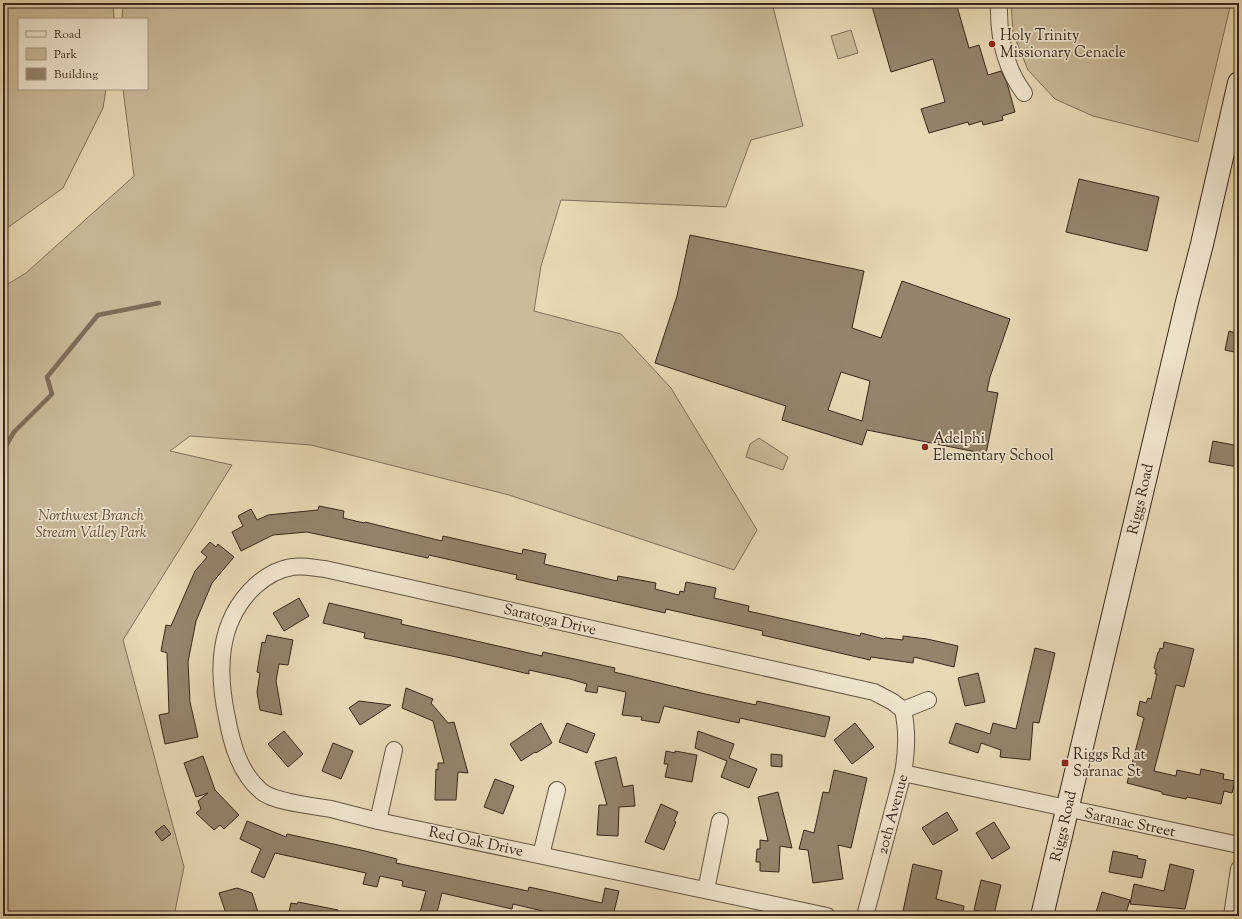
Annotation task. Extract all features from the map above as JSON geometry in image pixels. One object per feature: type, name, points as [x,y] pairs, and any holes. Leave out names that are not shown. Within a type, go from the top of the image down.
[{"type":"main road","name":"Riggs Road","points":[[1042,916],[1239,83]]},
{"type":"street","points":[[999,3],[1000,37],[1004,53],[1012,75],[1024,93]]},
{"type":"street","name":"Saratoga Drive","points":[[221,664],[226,630],[235,610],[246,595],[259,582],[274,573],[291,567],[302,566],[341,572],[874,692],[893,702],[902,710]]},
{"type":"street","name":"Red Oak Drive","points":[[221,664],[223,697],[235,751],[251,782],[262,793],[279,799],[332,809],[378,821],[827,916]]},
{"type":"street","points":[[902,710],[928,700]]},
{"type":"street","name":"20th Avenue","points":[[865,916],[906,759],[907,726],[902,710]]},
{"type":"street","points":[[378,821],[394,750]]},
{"type":"street","name":"Saranac Street","points":[[903,773],[1239,845]]},
{"type":"street","points":[[541,855],[557,790]]},
{"type":"street","points":[[706,890],[720,820]]},
{"type":"street","points":[[1232,916],[1239,868]]},
{"type":"green space","points":[[3,3],[113,3],[114,18],[18,18],[18,90],[106,90],[103,108],[63,188],[3,231]]},
{"type":"green space","name":"Northwest Branch Stream Valley Park","points":[[123,3],[772,3],[803,126],[751,140],[726,207],[561,200],[541,266],[534,311],[621,334],[671,388],[757,530],[734,570],[509,495],[311,445],[190,436],[170,451],[232,465],[123,640],[184,867],[174,916],[3,916],[3,287],[26,273],[134,176],[123,90],[148,90],[148,18],[122,18]]},
{"type":"green space","points":[[1011,3],[1231,3],[1198,142],[1093,116],[1055,99],[1028,70],[1013,33]]},
{"type":"green space","points":[[851,30],[858,53],[838,59],[831,36]]},
{"type":"green space","points":[[759,438],[788,457],[783,470],[746,457],[750,444]]},
{"type":"building","points":[[871,3],[956,3],[969,48],[979,45],[988,75],[1001,71],[1007,83],[1015,112],[1002,116],[1003,120],[983,125],[982,121],[969,125],[968,122],[929,133],[921,109],[945,102],[933,59],[891,72]]},
{"type":"building","points":[[1079,179],[1159,197],[1147,251],[1066,232]]},
{"type":"building","points":[[690,235],[864,271],[852,328],[881,338],[902,281],[1010,319],[990,377],[987,391],[998,393],[986,454],[867,430],[862,445],[782,420],[786,406],[655,363],[677,296]],"holes":[[[841,372],[870,381],[862,421],[828,410]]]},
{"type":"building","points":[[1229,331],[1239,334],[1239,353],[1225,350]]},
{"type":"building","points":[[1213,441],[1239,446],[1238,467],[1209,462]]},
{"type":"building","points":[[319,506],[344,511],[343,518],[442,541],[443,536],[522,554],[523,549],[546,554],[544,564],[617,581],[618,576],[656,583],[655,589],[679,595],[680,591],[684,592],[686,582],[716,588],[714,598],[749,606],[748,611],[860,636],[861,633],[884,639],[903,640],[903,636],[927,639],[958,646],[954,667],[914,657],[913,663],[871,657],[870,660],[762,635],[763,631],[666,609],[665,613],[516,579],[517,575],[429,555],[428,558],[307,532],[273,535],[241,551],[232,532],[243,526],[238,516],[251,509],[257,520],[268,515],[318,510]]},
{"type":"building","points":[[210,542],[216,547],[218,544],[234,557],[212,583],[196,621],[188,662],[190,702],[198,737],[165,744],[159,715],[169,713],[167,653],[161,651],[166,625],[171,626],[195,571],[207,557],[201,552]]},
{"type":"building","points":[[299,598],[309,616],[284,631],[273,613]]},
{"type":"building","points":[[329,603],[402,620],[401,624],[542,656],[543,652],[615,668],[614,672],[701,693],[756,705],[757,701],[830,717],[825,737],[740,718],[739,723],[664,706],[659,723],[641,720],[642,717],[622,715],[626,692],[598,686],[597,693],[585,691],[587,684],[570,679],[529,670],[529,674],[364,638],[365,633],[323,623]]},
{"type":"building","points":[[267,635],[293,640],[288,665],[279,664],[276,681],[282,715],[260,710],[257,692],[260,673],[257,672],[262,642],[265,643]]},
{"type":"building","points":[[1164,642],[1194,649],[1184,687],[1176,685],[1154,771],[1176,776],[1177,770],[1200,775],[1201,769],[1224,774],[1223,779],[1235,781],[1232,793],[1224,791],[1221,804],[1187,797],[1186,799],[1162,794],[1162,792],[1127,783],[1144,718],[1137,715],[1140,701],[1146,703],[1148,698],[1151,699],[1157,674],[1155,674],[1156,669],[1154,668],[1158,652],[1160,648],[1163,649]]},
{"type":"building","points":[[1035,648],[1055,653],[1039,723],[1033,722],[1030,760],[1000,757],[1001,750],[981,743],[978,753],[949,743],[956,723],[990,734],[993,723],[1016,729]]},
{"type":"building","points":[[978,673],[985,702],[965,706],[958,678]]},
{"type":"building","points":[[406,688],[433,699],[431,703],[448,723],[454,722],[468,773],[458,772],[456,800],[435,800],[436,769],[438,770],[438,763],[444,763],[433,721],[402,708]]},
{"type":"building","points":[[359,701],[391,705],[360,725],[349,708]]},
{"type":"building","points":[[541,723],[552,743],[521,761],[510,744]]},
{"type":"building","points":[[567,723],[595,734],[587,753],[559,742]]},
{"type":"building","points":[[855,723],[874,747],[852,764],[834,740]]},
{"type":"building","points":[[284,731],[303,754],[288,767],[268,744]]},
{"type":"building","points":[[698,731],[734,744],[729,758],[757,769],[749,788],[721,777],[727,761],[695,748]]},
{"type":"building","points":[[333,743],[353,751],[341,779],[322,771]]},
{"type":"building","points":[[666,751],[697,755],[692,782],[665,777],[668,764],[664,764]]},
{"type":"building","points":[[771,754],[782,755],[782,767],[771,766]]},
{"type":"building","points":[[203,756],[215,790],[239,815],[224,829],[220,825],[214,830],[196,813],[201,809],[198,801],[208,793],[196,797],[184,763]]},
{"type":"building","points":[[616,757],[623,787],[633,785],[635,806],[619,807],[618,836],[597,835],[599,805],[607,805],[595,762]]},
{"type":"building","points":[[834,770],[867,778],[851,848],[838,845],[843,879],[813,883],[808,850],[799,849],[804,830],[814,833],[823,792],[829,793]]},
{"type":"building","points":[[495,779],[514,786],[503,814],[484,807]]},
{"type":"building","points":[[778,792],[792,848],[780,846],[779,872],[760,871],[760,862],[756,862],[757,849],[760,849],[760,840],[768,841],[758,797]]},
{"type":"building","points":[[661,804],[678,812],[674,821],[676,822],[664,850],[645,842]]},
{"type":"building","points":[[947,812],[958,830],[933,845],[922,828]]},
{"type":"building","points":[[247,821],[286,837],[287,834],[361,850],[397,859],[396,863],[528,891],[529,887],[602,903],[605,888],[619,891],[613,916],[564,916],[513,904],[512,909],[442,893],[436,916],[419,916],[426,891],[402,886],[403,881],[380,876],[377,887],[363,884],[366,873],[275,853],[264,878],[251,872],[261,849],[240,839]]},
{"type":"building","points":[[994,822],[1010,848],[992,859],[976,833]]},
{"type":"building","points":[[164,825],[171,834],[162,841],[155,832]]},
{"type":"building","points":[[1113,851],[1138,856],[1137,858],[1146,860],[1142,878],[1109,872]]},
{"type":"building","points":[[913,864],[942,871],[936,899],[964,906],[962,916],[902,916]]},
{"type":"building","points":[[1170,864],[1194,870],[1185,909],[1130,904],[1134,884],[1164,891]]},
{"type":"building","points":[[981,880],[1001,885],[994,914],[974,910]]},
{"type":"building","points":[[237,888],[252,893],[259,916],[227,916],[219,893]]},
{"type":"building","points":[[1102,892],[1130,900],[1125,916],[1095,916]]},
{"type":"building","points":[[298,902],[338,910],[337,916],[288,916],[291,903],[297,904]]},
{"type":"waterway","points":[[3,451],[14,432],[52,394],[47,377],[98,315],[159,303]]},
{"type":"place","name":"Holy Trinity Missionary Cenacle","points":[[992,44]]},
{"type":"place","name":"Adelphi Elementary School","points":[[925,447]]},
{"type":"place","name":"Riggs Rd at Saranac St","points":[[1065,763]]}]
